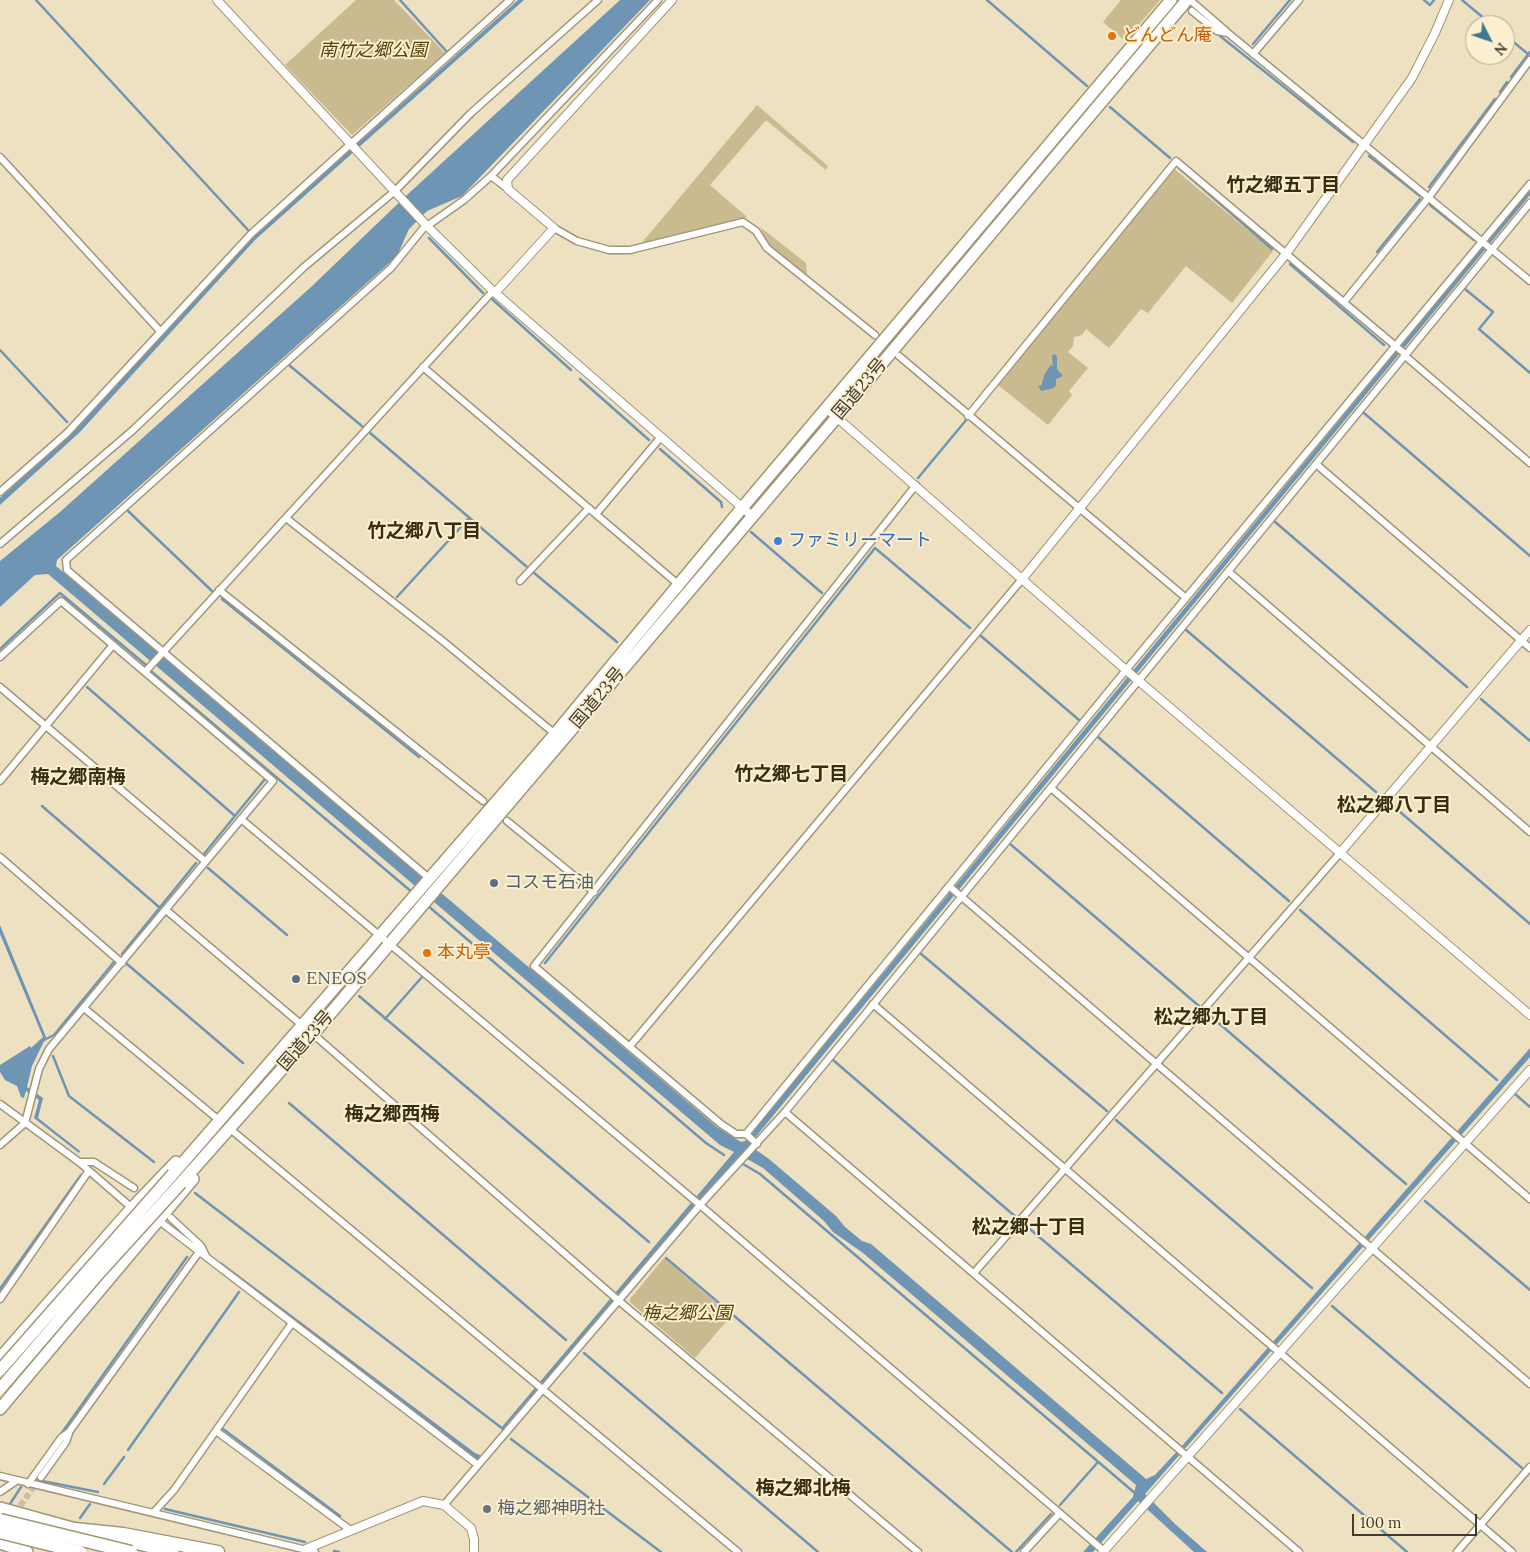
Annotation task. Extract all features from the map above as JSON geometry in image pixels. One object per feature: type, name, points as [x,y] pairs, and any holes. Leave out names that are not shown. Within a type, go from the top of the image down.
[{"type":"highway","name":"国道23号","points":[[224,1125],[303,1026],[418,902],[432,882],[742,508],[1171,0]]},
{"type":"highway","name":"国道23号","points":[[432,882],[837,417],[1188,0]]},
{"type":"highway","name":"国道23号","points":[[0,1370],[224,1125],[313,1034],[384,940]]},
{"type":"highway","points":[[0,1358],[132,1208],[168,1170],[224,1125]]},
{"type":"highway","points":[[0,1410],[214,1155],[224,1125]]},
{"type":"highway","name":"国道23号","points":[[0,1389],[101,1271],[177,1178]]},
{"type":"highway","points":[[0,1508],[75,1529],[174,1552]]},
{"type":"highway","points":[[0,1520],[131,1552]]},
{"type":"highway","points":[[0,1525],[75,1552]]},
{"type":"highway","points":[[75,1529],[123,1534],[218,1552]]},
{"type":"highway","points":[[0,1532],[80,1552]]},
{"type":"highway","points":[[0,1543],[27,1552]]},
{"type":"street","points":[[217,0],[425,224],[494,292],[752,516]]},
{"type":"street","points":[[0,492],[67,433],[251,234],[510,0]]},
{"type":"street","points":[[0,544],[133,430],[304,268],[398,194],[472,113],[598,0]]},
{"type":"street","points":[[432,882],[67,570],[66,560],[391,268],[425,224],[464,200],[491,176],[658,0]]},
{"type":"street","points":[[508,189],[507,180],[510,176],[672,0]]},
{"type":"street","points":[[1188,0],[1530,280]]},
{"type":"street","points":[[1253,54],[1299,0]]},
{"type":"street","points":[[630,1046],[1022,578],[1286,254],[1394,104],[1424,58],[1449,0]]},
{"type":"street","points":[[1192,11],[1217,31],[1228,33]]},
{"type":"street","points":[[1344,302],[1430,197],[1530,60]]},
{"type":"street","points":[[0,157],[160,331]]},
{"type":"street","points":[[968,416],[1176,161],[1344,302],[1530,463]]},
{"type":"street","points":[[491,176],[554,228],[587,244],[609,250],[630,250],[743,222],[756,231],[767,248],[875,335]]},
{"type":"street","points":[[747,1134],[1126,670],[1530,184]]},
{"type":"street","points":[[444,1505],[616,1298],[785,1112],[1530,203]]},
{"type":"street","points":[[145,672],[554,228]]},
{"type":"street","points":[[899,356],[1186,598]]},
{"type":"street","points":[[423,368],[678,585]]},
{"type":"street","points":[[826,408],[1126,670],[1530,1016]]},
{"type":"street","points":[[596,514],[660,438]]},
{"type":"street","points":[[1316,464],[1530,648]]},
{"type":"street","points":[[756,1144],[747,1134],[736,1134],[721,1124],[534,966],[916,485]]},
{"type":"street","points":[[520,581],[589,508]]},
{"type":"street","points":[[286,518],[444,642],[555,734]]},
{"type":"street","points":[[1229,572],[1530,832]]},
{"type":"street","points":[[220,590],[483,801]]},
{"type":"street","points":[[0,657],[61,601],[273,781],[49,1049],[39,1069],[25,1123],[0,1145]]},
{"type":"street","points":[[974,1273],[1340,853],[1530,630]]},
{"type":"street","points":[[0,780],[113,645]]},
{"type":"street","points":[[0,687],[205,861]]},
{"type":"street","points":[[1050,788],[1530,1199]]},
{"type":"street","points":[[241,819],[700,1205],[1102,1550],[1152,1498],[1186,1455],[1463,1141],[1530,1070]]},
{"type":"street","points":[[507,821],[594,892]]},
{"type":"street","points":[[0,857],[122,963]]},
{"type":"street","points":[[949,886],[1530,1384]]},
{"type":"street","points":[[166,910],[303,1026]]},
{"type":"street","points":[[873,1004],[1512,1552]]},
{"type":"street","points":[[84,1008],[541,1386],[738,1552]]},
{"type":"street","points":[[313,1034],[616,1298],[918,1552]]},
{"type":"street","points":[[0,1104],[79,1162],[88,1172],[132,1208]]},
{"type":"street","points":[[785,1112],[1299,1552]]},
{"type":"street","points":[[79,1162],[94,1162],[134,1188]]},
{"type":"street","points":[[0,1299],[88,1172]]},
{"type":"street","points":[[171,1218],[201,1246],[208,1259]]},
{"type":"street","points":[[158,1220],[478,1465]]},
{"type":"street","points":[[28,1484],[61,1438],[69,1432],[199,1252]]},
{"type":"street","points":[[154,1512],[174,1490],[292,1323]]},
{"type":"street","points":[[216,1431],[349,1529]]},
{"type":"street","points":[[41,1477],[66,1442],[69,1432]]},
{"type":"street","points":[[1458,1552],[1530,1467]]},
{"type":"street","points":[[0,1476],[306,1548],[316,1552]]},
{"type":"street","points":[[0,1492],[16,1480]]},
{"type":"street","points":[[306,1548],[415,1502],[429,1501],[444,1505],[470,1528],[474,1539],[474,1552]]},
{"type":"street","points":[[1024,1552],[1060,1513]]},
{"type":"green space","name":"南竹之郷公園","points":[[356,0],[394,0],[445,53],[352,135],[285,65]]},
{"type":"green space","points":[[1121,0],[1160,0],[1125,41],[1103,22]]},
{"type":"green space","points":[[757,105],[828,166],[826,170],[766,120],[710,185],[747,217],[640,245]]},
{"type":"green space","points":[[1173,168],[1273,251],[1232,303],[1186,266],[1148,313],[1141,309],[1109,348],[1086,329],[1082,335],[1074,337],[1073,346],[1068,352],[1088,368],[1069,391],[1072,395],[1048,425],[998,385]]},
{"type":"green space","points":[[760,227],[806,263],[807,276],[769,244]]},
{"type":"green space","name":"梅之郷公園","points":[[664,1258],[731,1316],[695,1358],[630,1302],[630,1299]]},
{"type":"water","points":[[518,0],[524,0],[255,240],[80,432],[0,505],[0,498],[75,430],[254,236]]},
{"type":"water","points":[[620,0],[650,0],[462,196],[427,211],[409,229],[397,256],[57,560],[56,566],[717,1127],[741,1142],[745,1141],[1530,189],[1530,195],[749,1145],[769,1159],[836,1216],[845,1227],[862,1241],[871,1244],[1146,1479],[1155,1475],[1181,1447],[1530,1048],[1530,1057],[1145,1494],[1207,1552],[1194,1552],[1138,1501],[1093,1552],[1083,1552],[1133,1497],[1136,1485],[863,1253],[833,1232],[824,1221],[763,1168],[740,1155],[503,1429],[501,1428],[734,1152],[720,1145],[48,574],[35,575],[0,607],[0,561],[60,512],[311,287],[408,194]]},
{"type":"water","points":[[1055,354],[1057,357],[1057,369],[1063,376],[1056,379],[1054,388],[1041,391],[1038,385],[1041,386],[1045,373],[1051,365],[1053,366],[1052,356]]},
{"type":"water","points":[[0,925],[46,1037],[32,1066],[27,1087],[43,1098],[38,1118],[80,1151],[79,1153],[34,1118],[39,1100],[26,1091],[24,1098],[21,1097],[17,1086],[5,1080],[0,1072],[0,1065],[30,1046],[31,1048],[43,1037],[0,934]]},
{"type":"water","points":[[221,1262],[475,1453],[482,1456],[478,1460],[219,1264]]},
{"type":"waterway","points":[[36,0],[248,230]]},
{"type":"waterway","points":[[400,0],[447,52]]},
{"type":"waterway","points":[[987,0],[1087,86]]},
{"type":"waterway","points":[[1253,44],[1290,0]]},
{"type":"waterway","points":[[1424,0],[1430,5],[1434,0]]},
{"type":"waterway","points":[[1462,0],[1480,15]]},
{"type":"waterway","points":[[1220,36],[1353,142]]},
{"type":"waterway","points":[[1515,43],[1528,54]]},
{"type":"waterway","points":[[1511,77],[1530,52]]},
{"type":"waterway","points":[[1500,92],[1507,82]]},
{"type":"waterway","points":[[1429,187],[1495,99]]},
{"type":"waterway","points":[[1110,107],[1170,158]]},
{"type":"waterway","points":[[1369,156],[1420,196]]},
{"type":"waterway","points":[[1178,167],[1272,249]]},
{"type":"waterway","points":[[1377,252],[1420,199]]},
{"type":"waterway","points":[[1430,205],[1474,240]]},
{"type":"waterway","points":[[429,238],[483,293]]},
{"type":"waterway","points":[[1290,264],[1384,345]]},
{"type":"waterway","points":[[1465,289],[1493,312],[1479,329],[1530,373]]},
{"type":"waterway","points":[[492,299],[571,370]]},
{"type":"waterway","points":[[0,350],[67,422]]},
{"type":"waterway","points":[[289,365],[363,427]]},
{"type":"waterway","points":[[580,379],[649,440]]},
{"type":"waterway","points":[[1364,413],[1530,556]]},
{"type":"waterway","points":[[918,478],[967,419]]},
{"type":"waterway","points":[[369,432],[527,567]]},
{"type":"waterway","points":[[660,449],[721,502],[722,507]]},
{"type":"waterway","points":[[128,511],[212,591]]},
{"type":"waterway","points":[[397,597],[469,518]]},
{"type":"waterway","points":[[1274,521],[1467,687]]},
{"type":"waterway","points":[[751,532],[822,593]]},
{"type":"waterway","points":[[545,963],[875,548],[970,628]]},
{"type":"waterway","points":[[533,572],[617,642]]},
{"type":"waterway","points":[[0,649],[60,593],[146,665]]},
{"type":"waterway","points":[[222,599],[419,757]]},
{"type":"waterway","points":[[1185,629],[1376,792]]},
{"type":"waterway","points":[[981,636],[1079,720]]},
{"type":"waterway","points":[[152,672],[413,893]]},
{"type":"waterway","points":[[87,687],[235,816]]},
{"type":"waterway","points":[[1481,699],[1530,741]]},
{"type":"waterway","points":[[1098,737],[1289,901]]},
{"type":"waterway","points":[[204,854],[265,779]]},
{"type":"waterway","points":[[1392,805],[1530,924]]},
{"type":"waterway","points":[[42,806],[159,907]]},
{"type":"waterway","points":[[1009,843],[1199,1006]]},
{"type":"waterway","points":[[122,954],[196,863]]},
{"type":"waterway","points":[[208,868],[287,935]]},
{"type":"waterway","points":[[427,905],[706,1143],[724,1155]]},
{"type":"waterway","points":[[1300,910],[1497,1080]]},
{"type":"waterway","points":[[920,953],[1107,1111]]},
{"type":"waterway","points":[[44,1040],[54,1035],[114,962]]},
{"type":"waterway","points":[[127,964],[243,1063]]},
{"type":"waterway","points":[[385,1019],[422,977]]},
{"type":"waterway","points":[[359,996],[649,1242]]},
{"type":"waterway","points":[[1208,1014],[1406,1184]]},
{"type":"waterway","points":[[53,1056],[69,1096],[154,1162]]},
{"type":"waterway","points":[[833,1060],[1017,1218]]},
{"type":"waterway","points":[[1515,1094],[1530,1107]]},
{"type":"waterway","points":[[289,1103],[566,1340]]},
{"type":"waterway","points":[[1116,1120],[1312,1288]]},
{"type":"waterway","points":[[743,1164],[760,1174],[1136,1494]]},
{"type":"waterway","points":[[0,1289],[81,1175]]},
{"type":"waterway","points":[[195,1193],[503,1429]]},
{"type":"waterway","points":[[1425,1201],[1530,1290]]},
{"type":"waterway","points":[[1024,1224],[1222,1393]]},
{"type":"waterway","points":[[61,1434],[187,1257]]},
{"type":"waterway","points":[[666,1258],[1012,1552]]},
{"type":"waterway","points":[[128,1450],[239,1292]]},
{"type":"waterway","points":[[1332,1306],[1522,1468]]},
{"type":"waterway","points":[[584,1353],[818,1552]]},
{"type":"waterway","points":[[1240,1409],[1407,1552]]},
{"type":"waterway","points":[[223,1429],[340,1516]]},
{"type":"waterway","points":[[511,1439],[661,1552]]},
{"type":"waterway","points":[[104,1484],[124,1457]]},
{"type":"waterway","points":[[1060,1505],[1098,1462]]},
{"type":"waterway","points":[[42,1481],[98,1492]]},
{"type":"waterway","points":[[10,1504],[21,1487]]},
{"type":"waterway","points":[[80,1518],[90,1504]]},
{"type":"waterway","points":[[165,1509],[305,1542]]},
{"type":"waterway","points":[[1016,1552],[1051,1514]]},
{"type":"waterway","points":[[334,1551],[339,1552]]},
{"type":"tunnel","points":[[15,1513],[41,1477]]},
{"type":"place","name":"どんどん庵","points":[[1112,36]]},
{"type":"place","name":"ファミリーマート","points":[[778,541]]},
{"type":"place","name":"コスモ石油","points":[[494,883]]},
{"type":"place","name":"本丸亭","points":[[427,953]]},
{"type":"place","name":"ENEOS","points":[[296,979]]},
{"type":"place","name":"梅之郷神明社","points":[[487,1509]]},
{"type":"district","name":"竹之郷五丁目","points":[[1283,186]]},
{"type":"district","name":"竹之郷八丁目","points":[[424,532]]},
{"type":"district","name":"竹之郷七丁目","points":[[791,775]]},
{"type":"district","name":"梅之郷南梅","points":[[78,778]]},
{"type":"district","name":"松之郷八丁目","points":[[1394,806]]},
{"type":"district","name":"松之郷九丁目","points":[[1211,1018]]},
{"type":"district","name":"梅之郷西梅","points":[[392,1115]]},
{"type":"district","name":"松之郷十丁目","points":[[1029,1228]]},
{"type":"district","name":"梅之郷北梅","points":[[803,1489]]}]
